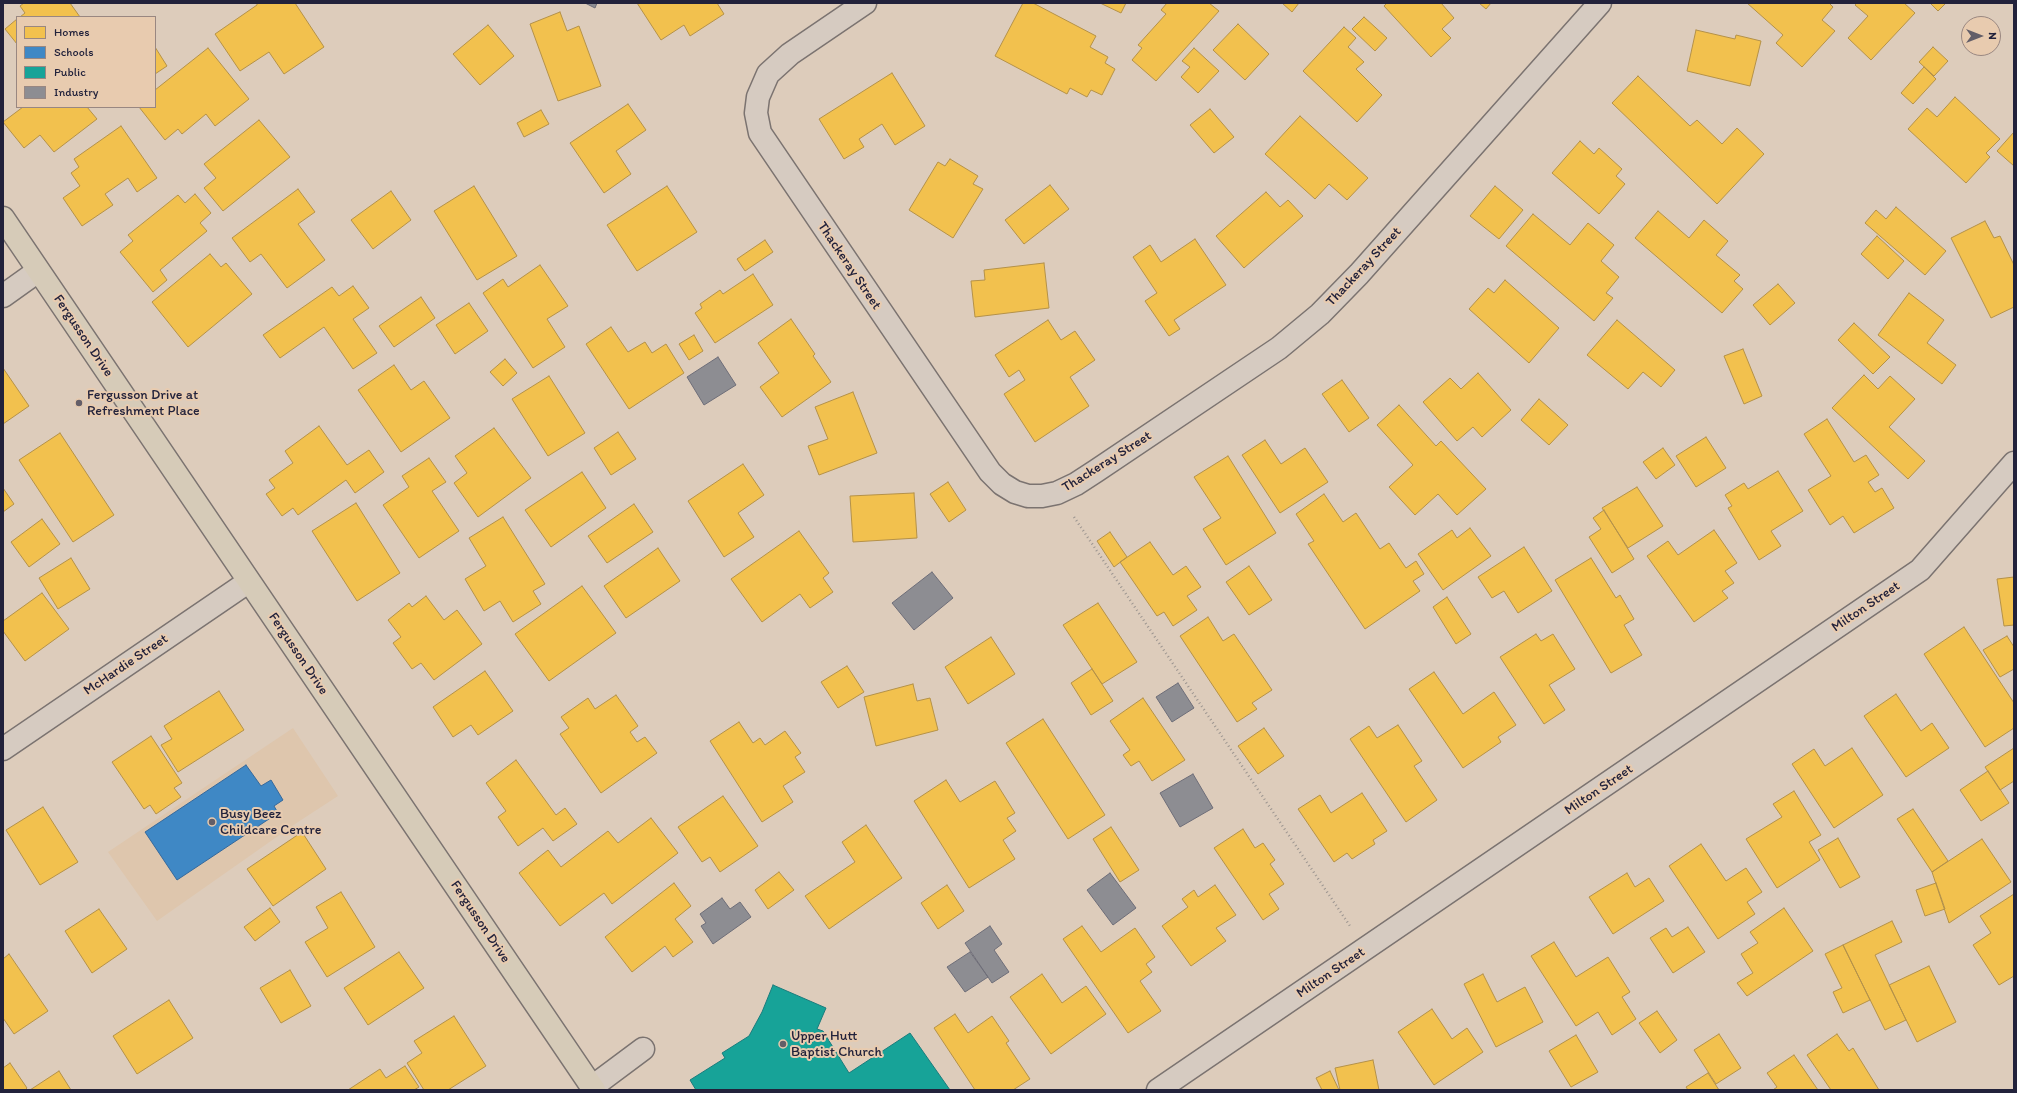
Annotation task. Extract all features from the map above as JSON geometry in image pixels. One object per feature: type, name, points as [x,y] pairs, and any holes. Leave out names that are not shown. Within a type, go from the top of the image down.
[{"type":"main road","name":"Fergusson Drive","points":[[3,218],[68,312],[248,582],[593,1089]]},
{"type":"street","name":"Thackeray Street","points":[[865,3],[790,54],[768,74],[758,97],[756,113],[760,133],[990,472],[1002,484],[1015,492],[1028,496],[1042,496],[1057,493],[1076,484],[1279,348],[1320,314],[1359,274],[1600,3]]},
{"type":"street","points":[[3,296],[38,270]]},
{"type":"street","name":"Milton Street","points":[[1158,1090],[1920,570],[2014,462]]},
{"type":"street","name":"McHardie Street","points":[[3,749],[248,582]]},
{"type":"street","points":[[593,1089],[643,1049]]},
{"type":"path","points":[[1057,493],[1366,949]]},
{"type":"shaded area","points":[[293,728],[338,796],[298,822],[157,921],[108,852]]},
{"type":"building: Homes","points":[[24,3],[70,3],[79,16],[21,16],[25,13],[20,6]]},
{"type":"building: Homes","points":[[257,3],[295,3],[324,47],[284,74],[269,52],[240,71],[215,34],[257,5]]},
{"type":"building: Homes","points":[[637,3],[717,3],[724,14],[690,36],[684,25],[661,40]]},
{"type":"building: Homes","points":[[1023,3],[1033,3],[1096,36],[1090,47],[1108,57],[1105,63],[1115,69],[1102,95],[1091,90],[1087,97],[1070,88],[1067,94],[995,56]]},
{"type":"building: Homes","points":[[1100,3],[1126,3],[1121,13]]},
{"type":"building: Homes","points":[[1167,3],[1209,3],[1219,11],[1156,81],[1132,60],[1142,48],[1138,45],[1166,14],[1161,10]]},
{"type":"building: Homes","points":[[1282,3],[1299,3],[1292,12]]},
{"type":"building: Homes","points":[[1387,3],[1441,3],[1454,18],[1442,29],[1451,38],[1431,57],[1384,6]]},
{"type":"building: Homes","points":[[1479,3],[1491,3],[1486,9]]},
{"type":"building: Homes","points":[[1747,3],[1829,3],[1833,7],[1822,20],[1835,31],[1802,67],[1776,43],[1783,35]]},
{"type":"building: Homes","points":[[1857,3],[1904,3],[1915,13],[1871,60],[1848,38],[1868,16],[1855,5]]},
{"type":"building: Homes","points":[[1930,3],[1946,3],[1938,11]]},
{"type":"building: Homes","points":[[560,12],[567,31],[579,26],[601,86],[558,101],[530,24]]},
{"type":"building: Homes","points":[[1364,17],[1387,38],[1375,51],[1352,29]]},
{"type":"building: Homes","points":[[16,20],[16,43],[5,29]]},
{"type":"building: Homes","points":[[1238,24],[1269,54],[1245,80],[1213,50]]},
{"type":"building: Homes","points":[[488,25],[514,56],[480,85],[453,54]]},
{"type":"building: Homes","points":[[1344,27],[1356,38],[1348,47],[1364,62],[1356,69],[1382,95],[1357,122],[1303,71]]},
{"type":"building: Homes","points":[[1696,30],[1735,39],[1736,35],[1761,41],[1750,86],[1687,71]]},
{"type":"building: Homes","points":[[1933,47],[1948,61],[1934,76],[1919,62]]},
{"type":"building: Homes","points":[[208,48],[249,99],[215,126],[206,114],[182,134],[178,129],[165,140],[140,108],[156,108],[156,89]]},
{"type":"building: Homes","points":[[1194,48],[1219,71],[1198,93],[1181,77],[1190,67],[1182,61]]},
{"type":"building: Homes","points":[[156,49],[167,66],[156,73]]},
{"type":"building: Homes","points":[[1924,67],[1936,79],[1913,104],[1901,93]]},
{"type":"building: Homes","points":[[892,73],[925,126],[895,145],[882,124],[859,139],[864,147],[844,159],[819,119]]},
{"type":"building: Homes","points":[[1638,76],[1690,126],[1697,120],[1722,144],[1737,128],[1764,154],[1717,204],[1612,103]]},
{"type":"building: Homes","points":[[1955,97],[2000,139],[1986,153],[1990,157],[1966,183],[1908,129],[1927,108],[1937,117]]},
{"type":"building: Homes","points":[[628,104],[646,130],[616,151],[631,174],[604,193],[570,143]]},
{"type":"building: Homes","points":[[22,108],[88,108],[97,119],[54,152],[40,135],[24,148],[3,122]]},
{"type":"building: Homes","points":[[1210,109],[1234,137],[1214,153],[1190,125]]},
{"type":"building: Homes","points":[[541,110],[549,124],[524,137],[517,123]]},
{"type":"building: Homes","points":[[1300,116],[1368,178],[1347,200],[1329,184],[1315,199],[1265,154]]},
{"type":"building: Homes","points":[[259,120],[290,157],[223,211],[204,188],[216,178],[204,164]]},
{"type":"building: Homes","points":[[121,126],[157,178],[137,192],[128,178],[105,194],[113,205],[82,226],[63,198],[80,186],[71,173],[79,167],[74,159]]},
{"type":"building: Homes","points":[[2014,132],[2014,166],[1997,151]]},
{"type":"building: Homes","points":[[1580,141],[1594,154],[1599,148],[1622,169],[1616,176],[1625,184],[1599,214],[1552,173]]},
{"type":"building: Homes","points":[[950,159],[978,176],[973,184],[983,189],[953,238],[909,210],[938,162],[945,166]]},
{"type":"building: Homes","points":[[1050,185],[1069,209],[1024,244],[1005,220]]},
{"type":"building: Homes","points":[[474,186],[517,256],[477,280],[434,211]]},
{"type":"building: Homes","points":[[667,186],[697,232],[637,271],[607,225]]},
{"type":"building: Homes","points":[[1495,186],[1523,210],[1499,239],[1470,216]]},
{"type":"building: Homes","points":[[298,189],[315,212],[298,224],[325,260],[287,288],[261,254],[250,262],[232,238]]},
{"type":"building: Homes","points":[[391,191],[411,220],[373,249],[351,220]]},
{"type":"building: Homes","points":[[1266,192],[1280,207],[1288,200],[1303,216],[1244,268],[1216,236]]},
{"type":"building: Homes","points":[[195,194],[211,213],[200,223],[207,231],[160,270],[167,280],[153,292],[120,252],[133,241],[128,235],[178,195],[185,203]]},
{"type":"building: Homes","points":[[1896,207],[1946,251],[1925,275],[1865,223],[1876,210],[1886,219]]},
{"type":"building: Homes","points":[[1658,211],[1689,238],[1704,220],[1728,241],[1716,255],[1740,275],[1734,281],[1743,289],[1722,313],[1635,238]]},
{"type":"building: Homes","points":[[1533,214],[1570,245],[1588,223],[1614,245],[1601,261],[1619,277],[1606,293],[1613,298],[1594,321],[1506,246]]},
{"type":"building: Homes","points":[[1985,221],[1994,238],[2000,236],[2014,265],[2014,307],[1991,318],[1951,238]]},
{"type":"building: Homes","points":[[1877,236],[1904,261],[1888,279],[1861,254]]},
{"type":"building: Homes","points":[[1195,239],[1226,285],[1174,320],[1180,329],[1169,336],[1145,301],[1157,293],[1133,257],[1150,245],[1161,262]]},
{"type":"building: Homes","points":[[765,240],[773,252],[745,271],[737,259]]},
{"type":"building: Homes","points":[[210,254],[221,267],[226,263],[252,294],[188,347],[152,302]]},
{"type":"building: Homes","points":[[1044,263],[1049,308],[975,317],[971,281],[985,280],[984,270]]},
{"type":"building: Homes","points":[[540,265],[568,306],[547,319],[565,347],[533,368],[483,293],[503,279],[508,287]]},
{"type":"building: Homes","points":[[753,274],[773,305],[715,343],[695,313],[702,308],[700,304],[720,290],[723,294]]},
{"type":"building: Homes","points":[[1505,280],[1559,328],[1529,363],[1469,309],[1488,288],[1494,293]]},
{"type":"building: Homes","points":[[1778,284],[1795,303],[1770,325],[1753,305]]},
{"type":"building: Homes","points":[[353,286],[369,308],[353,319],[377,353],[353,369],[324,327],[280,358],[263,335],[332,287],[339,296]]},
{"type":"building: Homes","points":[[1909,293],[1944,320],[1927,343],[1956,365],[1942,384],[1878,335]]},
{"type":"building: Homes","points":[[421,297],[435,318],[394,347],[379,326]]},
{"type":"building: Homes","points":[[469,303],[488,331],[455,354],[436,325]]},
{"type":"building: Homes","points":[[791,319],[815,354],[813,356],[831,382],[782,417],[760,387],[779,373],[758,343]]},
{"type":"building: Homes","points":[[1048,320],[1061,340],[1075,331],[1095,360],[1070,377],[1089,406],[1035,442],[1004,394],[1025,380],[1019,370],[1009,377],[995,355]]},
{"type":"building: Homes","points":[[1617,320],[1675,370],[1661,387],[1643,372],[1628,389],[1587,355]]},
{"type":"building: Homes","points":[[1854,323],[1890,357],[1873,374],[1838,340]]},
{"type":"building: Homes","points":[[611,327],[628,352],[645,342],[652,353],[666,344],[684,373],[629,409],[586,344]]},
{"type":"building: Homes","points":[[694,335],[703,351],[689,360],[679,344]]},
{"type":"building: Homes","points":[[1743,349],[1762,396],[1744,404],[1724,356]]},
{"type":"building: Homes","points":[[505,359],[517,373],[503,386],[490,372]]},
{"type":"building: Homes","points":[[394,365],[411,390],[424,381],[450,418],[401,452],[358,390]]},
{"type":"building: Homes","points":[[3,368],[29,406],[3,424]]},
{"type":"building: Homes","points":[[1478,373],[1511,410],[1482,437],[1473,427],[1457,441],[1423,402],[1450,378],[1461,389]]},
{"type":"building: Homes","points":[[1864,375],[1878,389],[1890,376],[1915,399],[1889,427],[1925,461],[1908,479],[1832,408]]},
{"type":"building: Homes","points":[[549,376],[585,433],[548,456],[512,399]]},
{"type":"building: Homes","points":[[1342,380],[1369,418],[1349,432],[1322,394]]},
{"type":"building: Homes","points":[[853,392],[877,453],[819,475],[808,446],[828,439],[815,407]]},
{"type":"building: Homes","points":[[1539,399],[1568,425],[1549,445],[1521,420]]},
{"type":"building: Homes","points":[[1399,405],[1436,446],[1441,441],[1486,489],[1457,515],[1438,494],[1415,515],[1389,487],[1413,465],[1377,425]]},
{"type":"building: Homes","points":[[1827,419],[1854,462],[1866,455],[1879,475],[1868,482],[1875,492],[1882,488],[1894,508],[1854,533],[1843,516],[1830,525],[1808,490],[1831,476],[1804,434]]},
{"type":"building: Homes","points":[[319,426],[347,465],[369,450],[384,472],[355,493],[346,480],[298,515],[293,508],[282,516],[266,494],[275,488],[269,480],[293,463],[285,451]]},
{"type":"building: Homes","points":[[494,428],[531,478],[478,517],[454,483],[467,473],[455,456]]},
{"type":"building: Homes","points":[[618,432],[636,459],[611,475],[594,448]]},
{"type":"building: Homes","points":[[60,433],[114,515],[73,542],[19,460]]},
{"type":"building: Homes","points":[[1706,437],[1726,468],[1696,487],[1676,456]]},
{"type":"building: Homes","points":[[1265,440],[1281,464],[1305,448],[1328,482],[1280,513],[1242,455]]},
{"type":"building: Homes","points":[[1663,448],[1675,465],[1656,479],[1643,462]]},
{"type":"building: Homes","points":[[1228,456],[1276,533],[1226,565],[1203,529],[1221,518],[1194,477]]},
{"type":"building: Homes","points":[[429,458],[446,482],[432,491],[459,531],[419,558],[383,505],[409,487],[402,476]]},
{"type":"building: Homes","points":[[743,464],[764,495],[738,513],[754,537],[724,557],[688,501]]},
{"type":"building: Homes","points":[[1778,471],[1803,511],[1771,531],[1781,546],[1759,560],[1728,508],[1732,506],[1725,495],[1744,483],[1748,489]]},
{"type":"building: Homes","points":[[582,472],[606,508],[551,547],[525,510]]},
{"type":"building: Homes","points":[[948,482],[966,510],[949,522],[930,494]]},
{"type":"building: Homes","points":[[1637,487],[1663,526],[1628,548],[1602,508]]},
{"type":"building: Homes","points":[[3,488],[14,504],[3,512]]},
{"type":"building: Homes","points":[[914,493],[917,538],[853,542],[850,496]]},
{"type":"building: Homes","points":[[1324,494],[1343,522],[1356,513],[1380,549],[1389,543],[1406,568],[1416,561],[1424,574],[1413,581],[1420,591],[1365,629],[1308,544],[1314,541],[1296,514]]},
{"type":"building: Homes","points":[[356,503],[400,573],[357,601],[312,531]]},
{"type":"building: Homes","points":[[634,504],[653,532],[607,563],[588,536]]},
{"type":"building: Homes","points":[[1604,510],[1634,559],[1612,573],[1589,537],[1601,529],[1593,518]]},
{"type":"building: Homes","points":[[503,517],[545,584],[533,591],[541,604],[513,622],[500,601],[484,611],[465,579],[486,566],[469,538]]},
{"type":"building: Homes","points":[[42,519],[60,544],[29,567],[11,542]]},
{"type":"building: Homes","points":[[1470,528],[1491,556],[1443,590],[1418,554],[1452,530],[1457,538]]},
{"type":"building: Homes","points":[[1714,530],[1737,563],[1725,571],[1734,583],[1722,591],[1728,598],[1694,622],[1647,556],[1668,541],[1678,555]]},
{"type":"building: Homes","points":[[799,531],[829,573],[823,578],[833,592],[810,608],[800,594],[762,622],[731,579]]},
{"type":"building: Homes","points":[[1110,532],[1127,557],[1114,567],[1097,541]]},
{"type":"building: Homes","points":[[1150,542],[1173,575],[1186,566],[1201,587],[1187,596],[1197,610],[1173,626],[1164,612],[1157,616],[1120,562]]},
{"type":"building: Homes","points":[[1524,547],[1552,591],[1518,613],[1504,591],[1492,598],[1478,577]]},
{"type":"building: Homes","points":[[658,548],[680,581],[626,618],[604,586]]},
{"type":"building: Homes","points":[[71,558],[90,589],[58,609],[39,578]]},
{"type":"building: Homes","points":[[1591,558],[1616,598],[1620,595],[1634,619],[1624,625],[1642,655],[1611,673],[1555,580]]},
{"type":"building: Homes","points":[[1249,566],[1272,600],[1249,615],[1226,582]]},
{"type":"building: Homes","points":[[2014,577],[2014,625],[2004,626],[1997,579]]},
{"type":"building: Homes","points":[[582,586],[616,633],[549,681],[515,634]]},
{"type":"building: Homes","points":[[42,593],[69,629],[25,661],[3,631],[3,621]]},
{"type":"building: Homes","points":[[426,596],[444,620],[457,610],[482,644],[434,680],[421,663],[412,669],[393,643],[401,637],[388,620],[409,603],[412,607]]},
{"type":"building: Homes","points":[[1447,597],[1471,634],[1456,644],[1433,607]]},
{"type":"building: Homes","points":[[1098,603],[1137,662],[1102,684],[1063,625]]},
{"type":"building: Homes","points":[[1208,617],[1223,641],[1234,634],[1272,690],[1252,703],[1257,709],[1237,722],[1180,636]]},
{"type":"building: Homes","points":[[1964,627],[2014,703],[2014,728],[1985,747],[1924,654]]},
{"type":"building: Homes","points":[[1536,634],[1541,641],[1553,634],[1575,669],[1549,685],[1565,710],[1544,724],[1500,657]]},
{"type":"building: Homes","points":[[2007,636],[2014,647],[2014,669],[2000,677],[1983,650]]},
{"type":"building: Homes","points":[[991,637],[1015,674],[968,704],[945,667]]},
{"type":"building: Homes","points":[[847,666],[864,692],[838,708],[821,682]]},
{"type":"building: Homes","points":[[1092,669],[1113,701],[1091,715],[1071,683]]},
{"type":"building: Homes","points":[[485,671],[513,711],[478,735],[471,725],[453,737],[433,707]]},
{"type":"building: Homes","points":[[1434,672],[1463,714],[1494,692],[1516,725],[1498,737],[1501,742],[1463,768],[1409,689]]},
{"type":"building: Homes","points":[[913,684],[917,701],[930,698],[938,730],[876,746],[864,697]]},
{"type":"building: Homes","points":[[219,691],[244,730],[178,772],[161,745],[172,739],[164,726]]},
{"type":"building: Homes","points":[[1896,694],[1921,731],[1932,723],[1949,748],[1906,777],[1864,716]]},
{"type":"building: Homes","points":[[616,695],[638,726],[630,732],[637,742],[645,737],[657,753],[601,793],[560,734],[569,728],[561,717],[588,698],[595,709]]},
{"type":"building: Homes","points":[[1143,698],[1185,760],[1152,781],[1139,761],[1131,766],[1123,755],[1130,750],[1110,721]]},
{"type":"building: Homes","points":[[1043,719],[1105,815],[1068,839],[1006,743]]},
{"type":"building: Homes","points":[[739,722],[753,743],[760,738],[765,745],[785,731],[801,753],[795,757],[805,772],[783,786],[793,802],[762,822],[710,741]]},
{"type":"building: Homes","points":[[1398,725],[1422,761],[1414,766],[1437,800],[1406,822],[1350,739],[1369,726],[1377,738]]},
{"type":"building: Homes","points":[[1264,728],[1284,756],[1258,774],[1238,746]]},
{"type":"building: Homes","points":[[151,736],[182,783],[174,788],[181,797],[156,814],[150,805],[144,809],[112,762]]},
{"type":"building: Homes","points":[[1852,748],[1883,795],[1834,828],[1792,764],[1814,749],[1825,766]]},
{"type":"building: Homes","points":[[2014,748],[2014,781],[2000,790],[1985,767]]},
{"type":"building: Homes","points":[[516,760],[556,815],[565,808],[577,824],[553,841],[543,828],[518,846],[498,817],[506,811],[486,783]]},
{"type":"building: Homes","points":[[1988,771],[2009,803],[1981,821],[1960,790]]},
{"type":"building: Homes","points":[[946,780],[960,802],[995,781],[1015,813],[1007,818],[1016,831],[1003,840],[1015,859],[969,888],[914,801]]},
{"type":"building: Homes","points":[[1794,791],[1821,835],[1809,842],[1820,860],[1777,888],[1746,839],[1782,817],[1773,804]]},
{"type":"building: Homes","points":[[1362,793],[1387,831],[1373,840],[1375,844],[1352,859],[1347,853],[1334,862],[1298,809],[1320,795],[1331,813]]},
{"type":"building: Homes","points":[[723,796],[758,846],[720,872],[710,857],[702,862],[678,827]]},
{"type":"building: Homes","points":[[43,807],[78,862],[40,885],[6,830]]},
{"type":"building: Homes","points":[[1913,809],[1948,861],[1932,872],[1897,819]]},
{"type":"building: Homes","points":[[651,818],[678,853],[612,904],[604,893],[560,926],[519,873],[548,850],[561,867],[608,831],[618,843]]},
{"type":"building: Homes","points":[[866,825],[902,878],[829,929],[805,896],[855,862],[842,842]]},
{"type":"building: Homes","points":[[1111,827],[1139,870],[1120,882],[1093,839]]},
{"type":"building: Homes","points":[[1243,829],[1255,848],[1263,843],[1275,860],[1270,864],[1284,884],[1269,894],[1279,909],[1263,920],[1214,848]]},
{"type":"building: Homes","points":[[302,832],[326,869],[273,906],[247,869]]},
{"type":"building: Homes","points":[[1838,838],[1860,877],[1840,888],[1818,850]]},
{"type":"building: Homes","points":[[1982,839],[2011,882],[1949,923],[1932,872]]},
{"type":"building: Homes","points":[[1701,844],[1726,881],[1746,868],[1762,892],[1747,902],[1755,914],[1718,939],[1669,866]]},
{"type":"building: Homes","points":[[779,872],[794,890],[768,909],[755,890]]},
{"type":"building: Homes","points":[[1627,873],[1635,887],[1649,878],[1664,901],[1613,934],[1589,897]]},
{"type":"building: Homes","points":[[674,883],[691,906],[675,919],[693,942],[673,957],[665,946],[632,972],[605,937]]},
{"type":"building: Homes","points":[[1936,883],[1945,909],[1925,916],[1916,890]]},
{"type":"building: Homes","points":[[947,885],[964,911],[938,929],[921,903]]},
{"type":"building: Homes","points":[[1215,885],[1236,915],[1216,928],[1226,941],[1191,966],[1162,926],[1188,907],[1182,899],[1194,890],[1198,897]]},
{"type":"building: Homes","points":[[341,892],[375,947],[327,977],[305,942],[328,928],[316,907]]},
{"type":"building: Homes","points":[[2014,894],[2014,976],[1999,985],[1973,945],[1991,933],[1980,916]]},
{"type":"building: Homes","points":[[270,908],[280,922],[255,941],[244,927]]},
{"type":"building: Homes","points":[[1784,908],[1813,951],[1747,996],[1737,983],[1753,973],[1741,954],[1758,943],[1750,932]]},
{"type":"building: Homes","points":[[99,909],[127,949],[92,973],[65,931]]},
{"type":"building: Homes","points":[[1892,921],[1902,942],[1875,955],[1906,1020],[1885,1030],[1843,945]]},
{"type":"building: Homes","points":[[1082,926],[1101,952],[1135,928],[1155,957],[1146,964],[1152,972],[1140,981],[1161,1011],[1128,1033],[1063,939]]},
{"type":"building: Homes","points":[[1688,927],[1705,952],[1673,973],[1650,938],[1666,928],[1672,937]]},
{"type":"building: Homes","points":[[1554,942],[1576,977],[1608,957],[1630,992],[1622,997],[1636,1019],[1612,1035],[1598,1012],[1576,1026],[1531,956]]},
{"type":"building: Homes","points":[[1843,945],[1870,1000],[1843,1013],[1833,992],[1842,988],[1825,954]]},
{"type":"building: Homes","points":[[399,952],[424,988],[368,1025],[344,988]]},
{"type":"building: Homes","points":[[9,954],[48,1011],[14,1034],[3,1018],[3,959]]},
{"type":"building: Homes","points":[[1929,966],[1956,1022],[1917,1042],[1889,985]]},
{"type":"building: Homes","points":[[290,970],[311,1006],[281,1023],[260,988]]},
{"type":"building: Homes","points":[[1042,974],[1062,1003],[1086,986],[1106,1014],[1051,1054],[1010,997]]},
{"type":"building: Homes","points":[[1483,974],[1497,1002],[1525,987],[1543,1022],[1496,1047],[1464,984]]},
{"type":"building: Homes","points":[[169,1000],[193,1038],[137,1074],[113,1036]]},
{"type":"building: Homes","points":[[1432,1009],[1452,1039],[1467,1028],[1483,1052],[1434,1085],[1398,1032]]},
{"type":"building: Homes","points":[[1657,1011],[1677,1040],[1660,1053],[1639,1023]]},
{"type":"building: Homes","points":[[955,1014],[968,1033],[992,1016],[1009,1041],[1006,1043],[1030,1079],[1013,1090],[975,1090],[934,1028]]},
{"type":"building: Homes","points":[[454,1016],[486,1066],[448,1090],[424,1090],[407,1063],[422,1053],[414,1041]]},
{"type":"building: Homes","points":[[1719,1034],[1741,1068],[1716,1084],[1694,1050]]},
{"type":"building: Homes","points":[[1837,1034],[1849,1051],[1853,1048],[1879,1090],[1831,1090],[1807,1055]]},
{"type":"building: Homes","points":[[1576,1035],[1598,1072],[1571,1087],[1549,1051]]},
{"type":"building: Homes","points":[[1794,1055],[1818,1090],[1773,1090],[1777,1087],[1767,1073]]},
{"type":"building: Homes","points":[[1373,1060],[1379,1090],[1340,1090],[1335,1068]]},
{"type":"building: Homes","points":[[10,1063],[27,1088],[25,1090],[3,1090],[3,1068]]},
{"type":"building: Homes","points":[[405,1066],[419,1087],[414,1090],[348,1090],[380,1069],[386,1078]]},
{"type":"building: Homes","points":[[59,1071],[71,1090],[30,1090]]},
{"type":"building: Homes","points":[[1330,1071],[1339,1090],[1322,1090],[1316,1078]]},
{"type":"building: Homes","points":[[1708,1073],[1719,1090],[1688,1090],[1686,1087]]},
{"type":"building: Schools","name":"Busy Beez Childcare Centre","points":[[246,765],[261,786],[271,780],[283,800],[274,806],[278,813],[177,880],[145,832]]},
{"type":"building: Public","name":"Upper Hutt Baptist Church","points":[[773,985],[826,1008],[817,1029],[823,1031],[849,1073],[910,1033],[950,1090],[696,1090],[690,1080],[725,1058],[722,1053],[749,1036],[762,1012]]},
{"type":"building: Industry","points":[[585,3],[597,3],[595,8]]},
{"type":"building: Industry","points":[[718,357],[736,385],[704,405],[687,377]]},
{"type":"building: Industry","points":[[932,572],[953,598],[914,630],[892,603]]},
{"type":"building: Industry","points":[[1178,683],[1194,708],[1172,722],[1156,697]]},
{"type":"building: Industry","points":[[1193,774],[1213,808],[1180,827],[1160,793]]},
{"type":"building: Industry","points":[[1110,873],[1136,908],[1113,925],[1087,890]]},
{"type":"building: Industry","points":[[722,898],[730,909],[740,902],[751,917],[713,944],[701,926],[706,923],[700,914]]},
{"type":"building: Industry","points":[[990,926],[1002,944],[994,950],[1009,972],[992,983],[965,943]]},
{"type":"building: Industry","points":[[970,952],[988,977],[965,992],[947,967]]},
{"type":"place","name":"Fergusson Drive at Refreshment Place","points":[[79,403]]},
{"type":"place","name":"Busy Beez Childcare Centre","points":[[212,822]]},
{"type":"place","name":"Upper Hutt Baptist Church","points":[[783,1044]]}]
